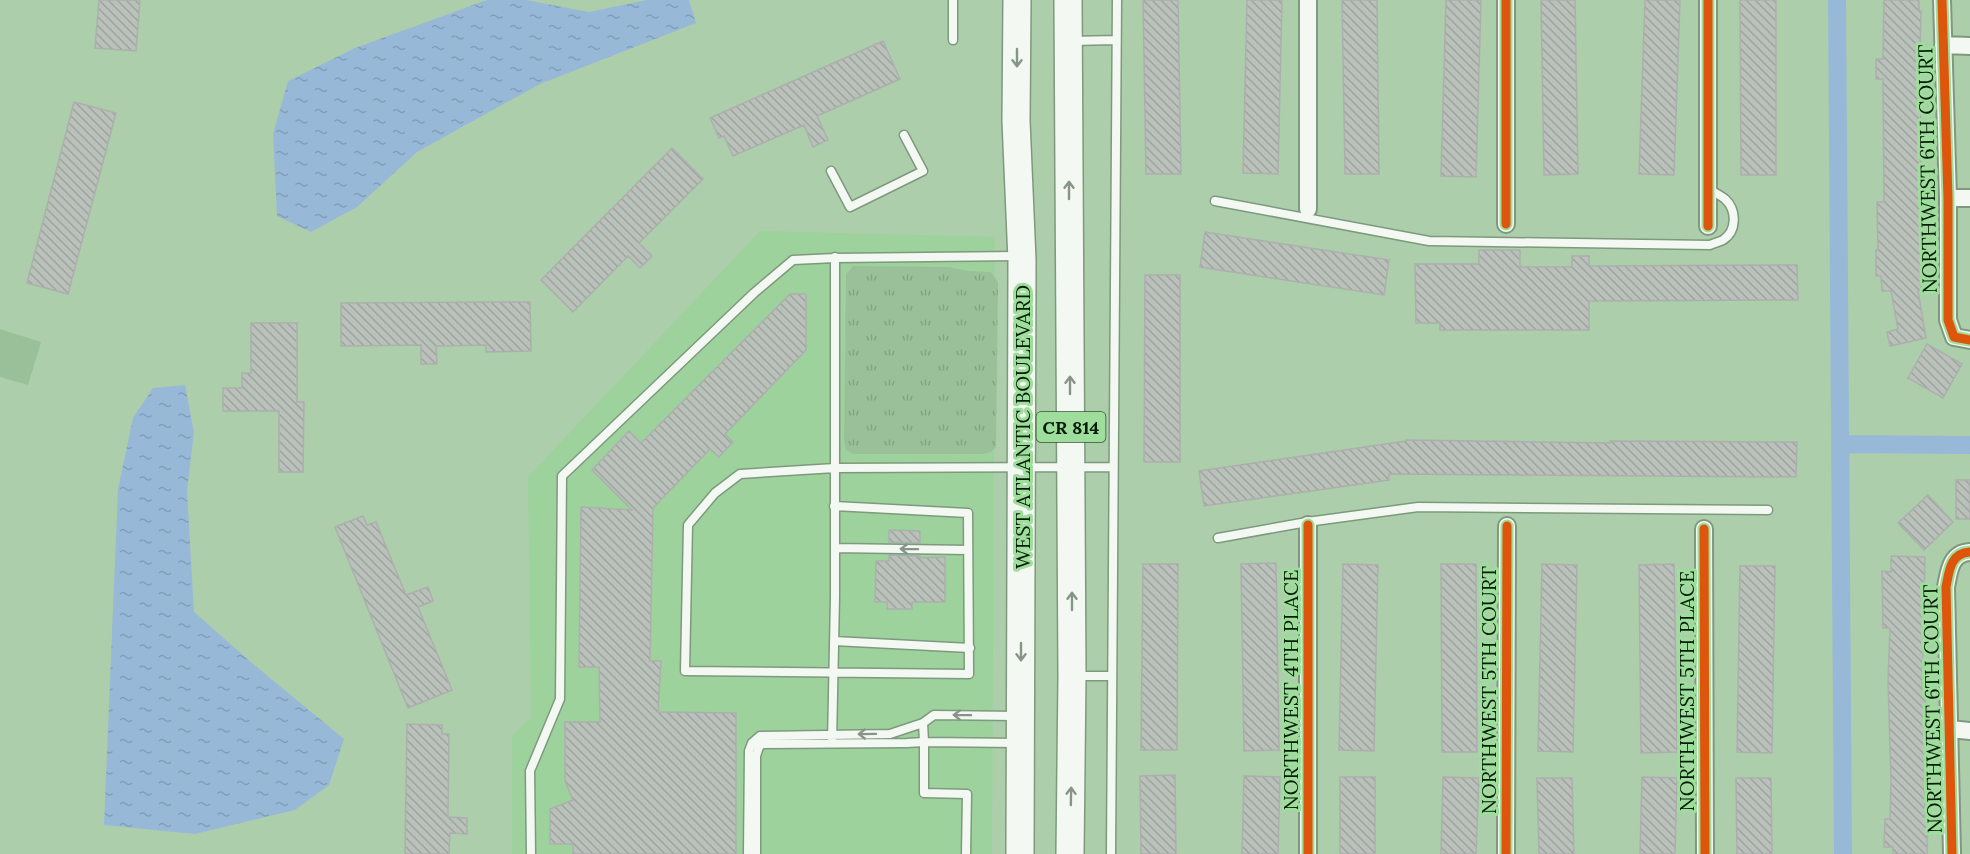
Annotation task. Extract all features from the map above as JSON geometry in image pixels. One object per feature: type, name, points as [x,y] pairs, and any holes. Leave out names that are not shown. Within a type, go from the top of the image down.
[{"type":"main road","name":"WEST ATLANTIC BOULEVARD","points":[[1017,0],[1016,121],[1023,260],[1020,854]]},
{"type":"main road","name":"CR 814","points":[[1068,0],[1072,676],[1070,854]]},
{"type":"street","points":[[1308,0],[1308,214]]},
{"type":"street","points":[[1506,0],[1506,224]]},
{"type":"street","points":[[1708,0],[1708,226]]},
{"type":"street","name":"NORTHWEST 6TH COURT","points":[[1942,0],[1948,198],[1948,320],[1962,338]]},
{"type":"street","points":[[1943,45],[1970,46]]},
{"type":"street","points":[[1948,198],[1970,198]]},
{"type":"street","name":"NORTHWEST 4TH PLACE","points":[[1308,523],[1308,854]]},
{"type":"street","name":"NORTHWEST 5TH COURT","points":[[1506,854],[1507,526]]},
{"type":"street","name":"NORTHWEST 5TH PLACE","points":[[1704,529],[1705,854]]},
{"type":"street","name":"NORTHWEST 6TH COURT","points":[[1952,854],[1946,587],[1950,563],[1963,552],[1970,552]]},
{"type":"street","points":[[1950,729],[1970,731]]},
{"type":"lane","points":[[953,0],[953,40]]},
{"type":"lane","points":[[1111,854],[1117,0]]},
{"type":"lane","points":[[1068,42],[1116,40]]},
{"type":"lane","points":[[831,171],[850,207],[912,177],[923,171],[904,135]]},
{"type":"lane","points":[[1215,201],[1308,214],[1429,241],[1710,245],[1722,241],[1729,235],[1733,227],[1734,216],[1726,200],[1708,189]]},
{"type":"lane","points":[[1506,224],[1509,242]]},
{"type":"lane","points":[[531,854],[530,771],[560,699],[562,476],[754,293],[794,260],[1022,256]]},
{"type":"lane","points":[[832,743],[835,258]]},
{"type":"lane","points":[[834,506],[968,513],[969,674],[685,671],[688,525],[715,493],[740,474],[835,468],[1113,467]]},
{"type":"lane","points":[[1218,538],[1418,507],[1768,510]]},
{"type":"lane","points":[[1507,508],[1507,526]]},
{"type":"lane","points":[[1703,509],[1704,529]]},
{"type":"lane","points":[[835,548],[968,550]]},
{"type":"lane","points":[[834,640],[970,648]]},
{"type":"lane","points":[[1072,676],[1112,676]]},
{"type":"lane","points":[[748,854],[749,751],[752,743],[760,736],[890,734],[923,723],[934,715],[1020,716]]},
{"type":"lane","points":[[923,723],[924,794],[967,794],[966,854]]},
{"type":"lane","points":[[756,854],[754,795],[756,756],[762,744],[1020,743]]},
{"type":"shaded area","points":[[760,231],[995,237],[992,854],[512,854],[512,736],[531,718],[528,477]]},
{"type":"green space","points":[[853,266],[949,267],[991,272],[998,282],[996,447],[991,452],[983,454],[854,454],[846,450],[844,442],[846,274]]},
{"type":"green space","points":[[0,329],[41,342],[28,385],[0,377]]},
{"type":"water","points":[[487,0],[526,0],[589,12],[647,0],[689,0],[696,23],[540,84],[417,152],[357,207],[311,232],[277,216],[273,134],[288,81],[355,48]]},
{"type":"water","points":[[185,385],[194,433],[187,490],[194,612],[344,739],[329,785],[295,810],[195,834],[104,825],[118,489],[133,418],[153,388]]},
{"type":"building","points":[[99,0],[140,0],[136,51],[95,48]]},
{"type":"building","points":[[1143,0],[1178,0],[1181,174],[1146,174]]},
{"type":"building","points":[[1247,0],[1282,0],[1278,174],[1243,173]]},
{"type":"building","points":[[1342,0],[1377,0],[1379,174],[1345,174]]},
{"type":"building","points":[[1446,0],[1481,0],[1476,177],[1441,176]]},
{"type":"building","points":[[1541,0],[1575,0],[1578,174],[1544,175]]},
{"type":"building","points":[[1645,0],[1680,0],[1674,175],[1639,174]]},
{"type":"building","points":[[1740,0],[1776,0],[1776,175],[1741,175]]},
{"type":"building","points":[[1884,0],[1919,0],[1919,11],[1921,11],[1920,53],[1918,53],[1923,243],[1921,243],[1921,290],[1918,291],[1926,338],[1890,346],[1887,332],[1898,329],[1891,291],[1882,291],[1881,276],[1876,276],[1877,202],[1884,202],[1883,79],[1876,79],[1876,59],[1883,59]]},
{"type":"building","points":[[883,41],[900,79],[817,116],[828,140],[813,147],[804,125],[733,156],[724,136],[719,138],[710,118]]},
{"type":"building","points":[[74,102],[116,113],[68,294],[27,283]]},
{"type":"building","points":[[672,148],[703,179],[639,243],[652,256],[640,268],[628,256],[573,312],[541,280]]},
{"type":"building","points":[[1205,232],[1389,260],[1384,295],[1200,267]]},
{"type":"building","points":[[1479,250],[1520,250],[1520,267],[1572,267],[1572,256],[1589,256],[1589,266],[1797,265],[1798,300],[1589,301],[1589,330],[1440,330],[1440,323],[1416,323],[1415,264],[1479,264]]},
{"type":"building","points":[[1145,275],[1180,275],[1180,462],[1144,462]]},
{"type":"building","points":[[790,294],[806,294],[806,350],[725,434],[733,442],[719,457],[710,449],[653,508],[650,661],[661,661],[658,712],[736,713],[736,854],[573,854],[573,844],[550,844],[550,809],[573,800],[565,781],[565,722],[600,722],[599,667],[579,667],[581,507],[632,510],[592,470],[629,431],[641,443]]},
{"type":"building","points":[[530,302],[531,351],[486,352],[486,345],[436,346],[437,364],[421,364],[421,345],[341,346],[341,303]]},
{"type":"building","points":[[251,323],[297,323],[297,402],[304,402],[303,472],[279,472],[279,411],[223,411],[223,388],[242,388],[242,373],[251,373]]},
{"type":"building","points":[[1927,344],[1962,364],[1943,398],[1908,378]]},
{"type":"building","points":[[1406,440],[1610,443],[1610,441],[1797,442],[1796,477],[1389,474],[1389,480],[1204,506],[1199,471]]},
{"type":"building","points":[[1956,480],[1970,480],[1970,519],[1956,519]]},
{"type":"building","points":[[1928,495],[1953,522],[1924,550],[1898,523]]},
{"type":"building","points":[[363,516],[367,525],[376,522],[406,595],[428,587],[433,601],[418,607],[452,690],[408,708],[335,527]]},
{"type":"building","points":[[889,530],[920,531],[920,543],[889,542]]},
{"type":"building","points":[[889,555],[920,556],[920,558],[945,557],[945,602],[912,602],[912,609],[887,609],[887,602],[875,602],[876,561],[889,561]]},
{"type":"building","points":[[1891,556],[1925,557],[1922,688],[1926,688],[1925,714],[1927,714],[1926,760],[1924,760],[1925,820],[1928,820],[1927,854],[1893,854],[1893,847],[1884,847],[1885,819],[1890,819],[1888,682],[1890,628],[1883,628],[1882,571],[1891,572]]},
{"type":"building","points":[[1276,563],[1279,750],[1244,751],[1241,564]]},
{"type":"building","points":[[1143,564],[1178,564],[1177,750],[1141,750]]},
{"type":"building","points":[[1343,564],[1378,565],[1374,751],[1339,750]]},
{"type":"building","points":[[1441,564],[1476,564],[1477,752],[1442,752]]},
{"type":"building","points":[[1542,564],[1577,565],[1573,752],[1538,751]]},
{"type":"building","points":[[1674,564],[1677,752],[1641,753],[1639,565]]},
{"type":"building","points":[[1740,566],[1775,566],[1772,753],[1737,752]]},
{"type":"building","points":[[407,724],[442,725],[442,734],[449,734],[448,817],[467,818],[467,834],[450,833],[449,854],[405,854]]},
{"type":"building","points":[[1175,775],[1176,854],[1141,854],[1140,776]]},
{"type":"building","points":[[1244,776],[1280,777],[1278,854],[1242,854]]},
{"type":"building","points":[[1340,777],[1375,777],[1375,854],[1340,854]]},
{"type":"building","points":[[1443,777],[1479,778],[1476,854],[1441,854]]},
{"type":"building","points":[[1642,777],[1677,778],[1675,854],[1640,854]]},
{"type":"building","points":[[1537,778],[1572,778],[1574,854],[1539,854]]},
{"type":"building","points":[[1736,778],[1771,778],[1772,854],[1737,854]]},
{"type":"waterway","points":[[1837,0],[1843,854]]},
{"type":"waterway","points":[[1840,444],[1970,445]]},
{"type":"cycle path","points":[[1506,0],[1506,224]]},
{"type":"cycle path","points":[[1708,0],[1708,226]]},
{"type":"cycle path","points":[[1942,0],[1948,198],[1948,320],[1954,337],[1970,340]]},
{"type":"cycle path","points":[[1308,525],[1308,854]]},
{"type":"cycle path","points":[[1506,854],[1507,526]]},
{"type":"cycle path","points":[[1704,529],[1705,854]]},
{"type":"cycle path","points":[[1952,854],[1946,587],[1954,560],[1963,553],[1970,552]]}]
